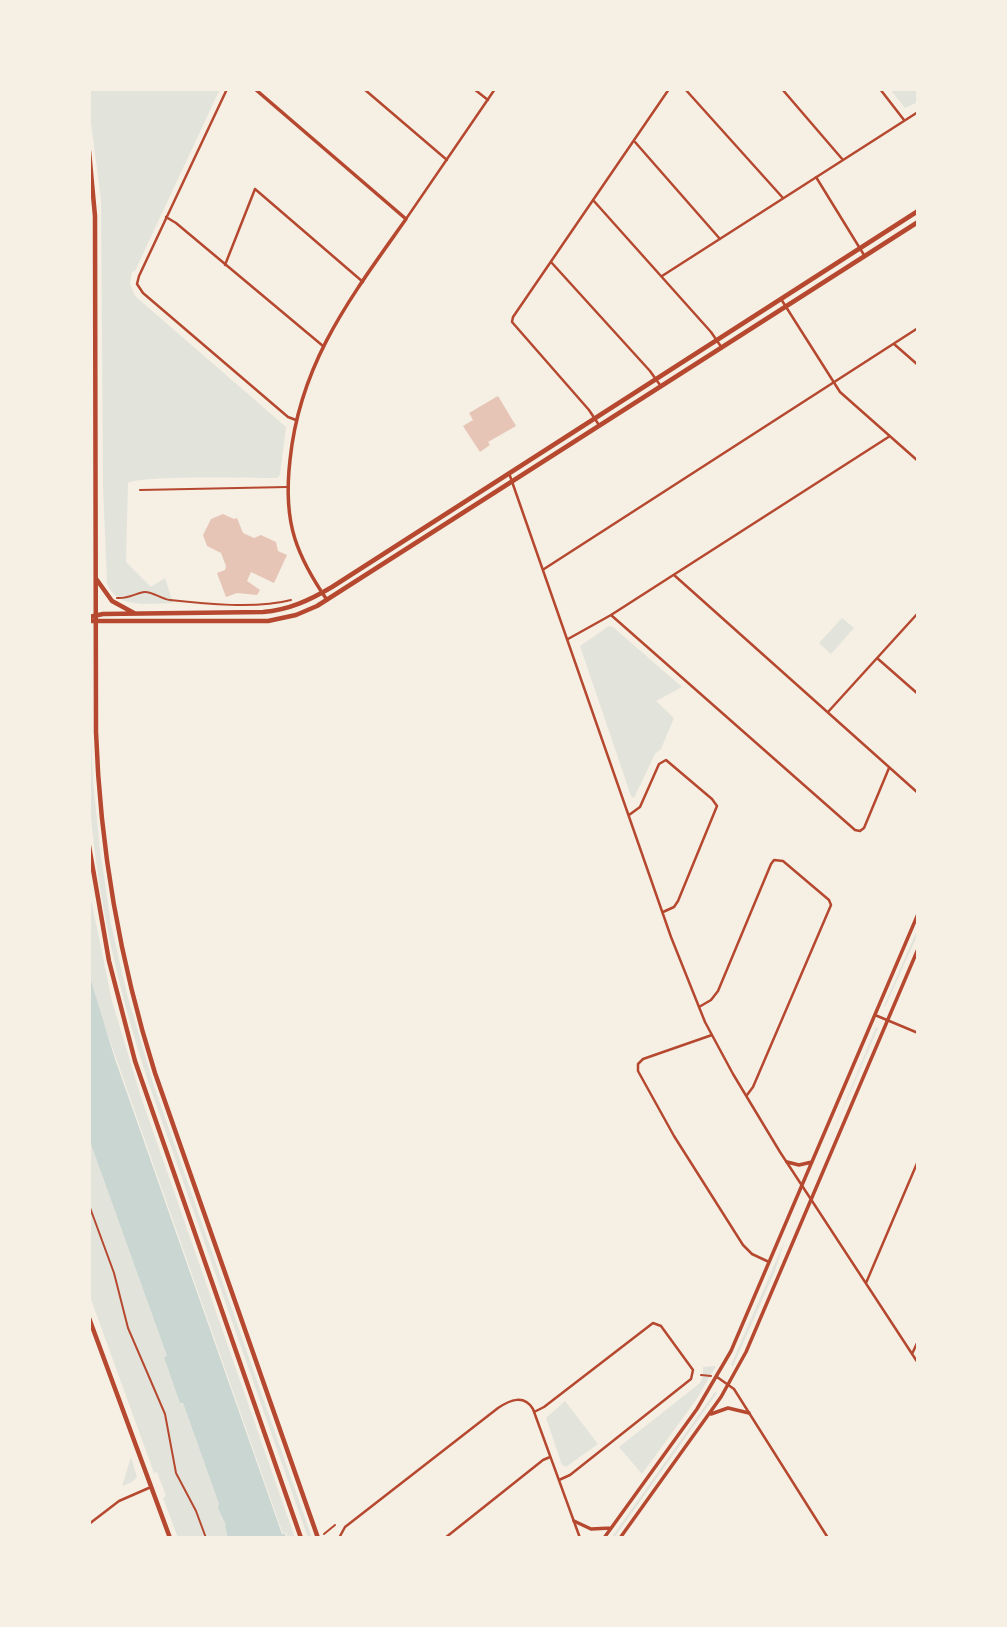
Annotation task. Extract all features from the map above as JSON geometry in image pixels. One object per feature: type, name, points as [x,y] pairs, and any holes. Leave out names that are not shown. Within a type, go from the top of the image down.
[{"type":"main road","points":[[89,151],[95,238],[97,739],[101,812],[114,905],[136,1008],[159,1085],[321,1536]]},
{"type":"main road","points":[[89,619],[96,615],[274,611],[299,605],[322,593],[918,211]]},
{"type":"main road","points":[[89,619],[96,622],[268,621],[301,614],[513,482],[918,222]]},
{"type":"main road","points":[[96,578],[112,601],[135,614]]},
{"type":"main road","points":[[89,846],[104,937],[128,1037],[301,1538]]},
{"type":"main road","points":[[89,1318],[170,1538]]},
{"type":"street","points":[[227,89],[138,276],[138,286],[223,362],[288,417],[296,420]]},
{"type":"street","points":[[255,89],[406,219]]},
{"type":"street","points":[[364,89],[447,160]]},
{"type":"street","points":[[474,89],[488,100]]},
{"type":"street","points":[[327,600],[306,566],[295,542],[290,521],[288,487],[296,420],[307,383],[323,346],[363,282],[495,89]]},
{"type":"street","points":[[600,426],[512,322],[669,89]]},
{"type":"street","points":[[685,89],[783,198]]},
{"type":"street","points":[[782,89],[843,160]]},
{"type":"street","points":[[880,89],[904,120]]},
{"type":"street","points":[[662,276],[918,112]]},
{"type":"street","points":[[634,141],[720,239]]},
{"type":"street","points":[[816,177],[865,256]]},
{"type":"street","points":[[225,265],[255,189],[363,282]]},
{"type":"street","points":[[593,200],[722,348]]},
{"type":"street","points":[[166,217],[323,346]]},
{"type":"street","points":[[551,262],[661,387]]},
{"type":"street","points":[[781,299],[833,383],[918,461]]},
{"type":"street","points":[[543,569],[918,328]]},
{"type":"street","points":[[894,344],[918,365]]},
{"type":"street","points":[[568,639],[674,575],[890,436]]},
{"type":"street","points":[[509,473],[699,1007],[746,1096],[918,1363]]},
{"type":"street","points":[[674,575],[918,793]]},
{"type":"street","points":[[828,712],[918,613]]},
{"type":"street","points":[[611,614],[855,830],[864,828],[889,768]]},
{"type":"street","points":[[877,658],[918,694]]},
{"type":"street","points":[[629,814],[640,807],[659,764],[666,761],[717,806],[678,901],[663,912]]},
{"type":"street","points":[[699,1007],[711,1000],[718,991],[771,864],[775,860],[783,860],[829,900],[831,905],[753,1087],[746,1096]]},
{"type":"street","points":[[604,1538],[717,1377],[739,1334],[918,914]]},
{"type":"street","points":[[620,1538],[709,1415],[750,1343],[918,949]]},
{"type":"street","points":[[875,1015],[918,1033]]},
{"type":"street","points":[[712,1035],[643,1059],[638,1064],[638,1071],[674,1136],[741,1241],[749,1252],[769,1262]]},
{"type":"street","points":[[866,1283],[918,1161]]},
{"type":"street","points":[[787,1162],[801,1165],[812,1162]]},
{"type":"street","points":[[534,1412],[544,1408],[652,1323],[661,1326],[693,1370],[691,1379],[570,1475],[559,1480]]},
{"type":"street","points":[[912,1354],[918,1341]]},
{"type":"street","points":[[717,1377],[729,1384],[749,1413],[828,1538]]},
{"type":"street","points":[[339,1538],[342,1530],[502,1405],[512,1400],[524,1400],[531,1405],[580,1538]]},
{"type":"street","points":[[709,1415],[728,1408],[749,1413]]},
{"type":"street","points":[[445,1538],[550,1457]]},
{"type":"street","points":[[89,1524],[124,1498],[151,1487]]},
{"type":"street","points":[[574,1521],[592,1529],[611,1528]]},
{"type":"lane","points":[[140,490],[288,487]]},
{"type":"path","points":[[125,598],[146,592],[169,600],[253,605],[274,604],[298,598]]},
{"type":"path","points":[[89,1205],[114,1272],[128,1328],[164,1414],[176,1473],[196,1511],[206,1538]]},
{"type":"path","points":[[701,1375],[711,1376]]},
{"type":"path","points":[[321,1536],[335,1525]]},
{"type":"shaded area","points":[[89,89],[220,89],[135,271],[132,272],[130,284],[135,296],[286,427],[280,475],[277,478],[175,478],[128,483],[126,562],[151,587],[165,578],[173,603],[145,604],[127,601],[119,598],[107,584],[103,485],[101,200]]},
{"type":"shaded area","points":[[890,89],[918,89],[918,102],[905,108]]},
{"type":"shaded area","points":[[842,618],[854,628],[831,654],[819,643]]},
{"type":"shaded area","points":[[609,626],[682,687],[656,701],[674,718],[661,749],[655,754],[634,798],[631,796],[580,646]]},
{"type":"shaded area","points":[[89,693],[100,850],[111,924],[127,994],[154,1086],[312,1538],[308,1538],[150,1087],[118,977],[102,902],[92,827],[89,789]]},
{"type":"shaded area","points":[[89,890],[112,1001],[140,1094],[295,1538],[288,1538],[286,1533],[283,1534],[102,1018],[89,974]]},
{"type":"shaded area","points":[[918,928],[918,934],[885,1007],[884,1006]]},
{"type":"shaded area","points":[[89,974],[115,1059],[282,1534],[285,1534],[286,1538],[228,1538],[219,1504],[183,1403],[180,1403],[164,1357],[167,1356],[90,1141]]},
{"type":"shaded area","points":[[876,1027],[878,1028],[828,1144]]},
{"type":"shaded area","points":[[89,1135],[167,1356],[181,1404],[183,1403],[227,1526],[228,1538],[178,1538],[163,1498],[166,1496],[157,1472],[154,1473],[89,1294]]},
{"type":"shaded area","points":[[785,1240],[775,1271],[733,1366],[731,1365]]},
{"type":"shaded area","points":[[716,1366],[696,1400],[642,1474],[619,1447],[700,1383],[703,1367]]},
{"type":"shaded area","points":[[715,1392],[717,1393],[614,1538],[611,1538]]},
{"type":"shaded area","points":[[565,1401],[598,1444],[566,1467],[562,1465],[546,1418]]},
{"type":"shaded area","points":[[131,1457],[137,1477],[122,1486]]},
{"type":"building","points":[[498,396],[516,426],[488,442],[490,445],[480,452],[463,426],[473,420],[469,413]]},
{"type":"building","points":[[223,514],[237,518],[243,533],[254,538],[261,535],[276,542],[278,551],[287,555],[274,583],[251,572],[247,581],[260,590],[257,595],[237,593],[226,597],[217,573],[225,570],[226,566],[221,553],[207,546],[203,535],[211,519]]}]
